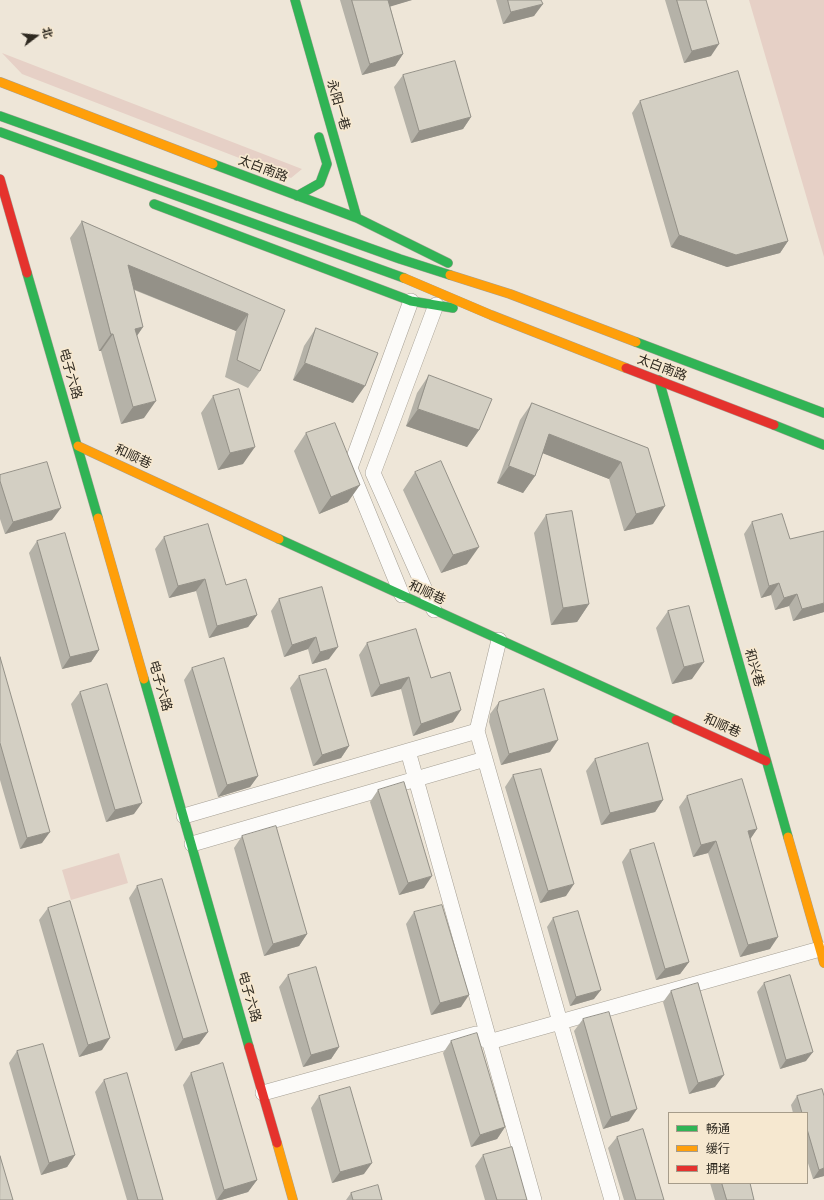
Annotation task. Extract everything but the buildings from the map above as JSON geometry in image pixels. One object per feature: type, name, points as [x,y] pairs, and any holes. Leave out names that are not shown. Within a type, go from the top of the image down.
[{"type":"street","name":"永阳一巷","points":[[295,0],[357,218]]},
{"type":"street","name":"太白南路","points":[[0,82],[357,218],[510,294]]},
{"type":"street","name":"太白南路","points":[[0,116],[400,259],[510,294],[824,413]]},
{"type":"street","name":"永阳一巷","points":[[297,196],[320,183],[327,164],[316,127]]},
{"type":"street","name":"太白南路","points":[[0,132],[394,274],[491,315],[824,445]]},
{"type":"street","name":"电子六路","points":[[0,179],[78,446],[293,1200]]},
{"type":"street","name":"太白南路","points":[[145,200],[411,301],[491,315]]},
{"type":"street","points":[[402,595],[350,468],[411,301]]},
{"type":"street","points":[[434,610],[373,473],[436,305]]},
{"type":"street","name":"和兴巷","points":[[659,380],[822,956]]},
{"type":"street","name":"和顺巷","points":[[78,446],[766,761]]},
{"type":"street","points":[[499,640],[477,731],[612,1200]]},
{"type":"street","points":[[184,816],[477,731]]},
{"type":"street","points":[[408,751],[534,1200]]},
{"type":"street","points":[[192,844],[485,759]]},
{"type":"street","points":[[263,1093],[476,1034],[489,1042],[560,1022],[822,956]]},
{"type":"shaded area","points":[[749,0],[824,0],[824,257]]},
{"type":"shaded area","points":[[2,53],[302,169],[291,178],[22,74]]},
{"type":"shaded area","points":[[119,853],[128,883],[71,900],[62,870]]},
{"type":"traffic: fast","points":[[295,0],[357,218]]},
{"type":"traffic: fast","points":[[0,116],[400,259],[450,275]]},
{"type":"traffic: fast","points":[[0,132],[404,278]]},
{"type":"traffic: fast","points":[[297,196],[320,183],[327,164],[319,137]]},
{"type":"traffic: fast","points":[[213,164],[357,218],[448,263]]},
{"type":"traffic: fast","points":[[154,204],[411,301],[453,308]]},
{"type":"traffic: fast","points":[[27,273],[98,518]]},
{"type":"traffic: fast","points":[[636,342],[824,413]]},
{"type":"traffic: fast","points":[[659,380],[788,837]]},
{"type":"traffic: fast","points":[[774,425],[824,445]]},
{"type":"traffic: fast","points":[[279,539],[676,720]]},
{"type":"traffic: fast","points":[[144,679],[249,1047]]},
{"type":"traffic: slow","points":[[0,82],[213,164]]},
{"type":"traffic: slow","points":[[450,275],[510,294],[636,342]]},
{"type":"traffic: slow","points":[[404,278],[491,315],[626,368]]},
{"type":"traffic: slow","points":[[78,446],[279,539]]},
{"type":"traffic: slow","points":[[98,518],[144,679]]},
{"type":"traffic: slow","points":[[788,837],[824,963]]},
{"type":"traffic: slow","points":[[277,1143],[293,1200]]},
{"type":"traffic: jam","points":[[0,179],[27,273]]},
{"type":"traffic: jam","points":[[626,368],[774,425]]},
{"type":"traffic: jam","points":[[676,720],[766,761]]},
{"type":"traffic: jam","points":[[249,1047],[277,1143]]}]
